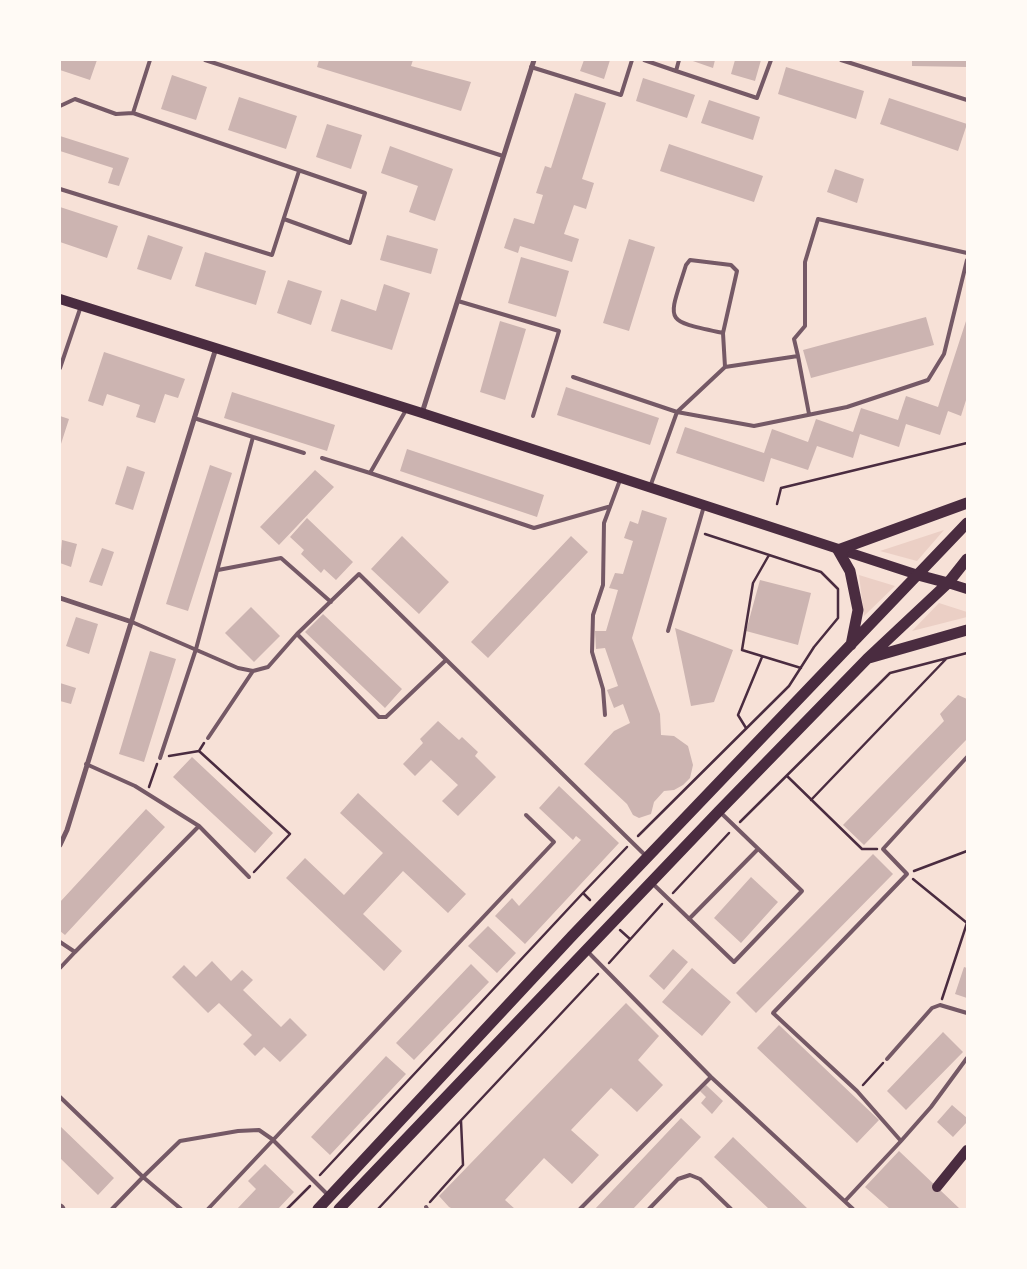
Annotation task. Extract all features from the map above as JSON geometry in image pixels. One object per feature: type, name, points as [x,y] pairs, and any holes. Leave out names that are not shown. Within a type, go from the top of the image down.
[{"type":"main road","points":[[60,299],[422,413],[838,550],[967,589]]},
{"type":"main road","points":[[838,550],[967,503]]},
{"type":"main road","points":[[318,1209],[572,936],[967,522]]},
{"type":"main road","points":[[838,550],[850,571],[858,610],[851,645]]},
{"type":"main road","points":[[339,1209],[585,949],[867,659],[948,583],[967,559]]},
{"type":"main road","points":[[867,659],[967,630]]},
{"type":"main road","points":[[572,936],[585,949]]},
{"type":"main road","points":[[937,1187],[964,1160],[967,1150]]},
{"type":"street","points":[[422,413],[534,60]]},
{"type":"street","points":[[60,845],[132,622],[216,348]]},
{"type":"street","points":[[953,508],[967,495]]},
{"type":"street","points":[[60,598],[132,622]]},
{"type":"lane","points":[[133,113],[150,60]]},
{"type":"lane","points":[[205,60],[503,156]]},
{"type":"lane","points":[[532,67],[621,95],[632,60]]},
{"type":"lane","points":[[644,60],[757,98],[771,60]]},
{"type":"lane","points":[[676,71],[680,60]]},
{"type":"lane","points":[[841,60],[967,100]]},
{"type":"lane","points":[[60,106],[75,99],[116,114],[133,113],[365,193],[350,243],[284,219]]},
{"type":"lane","points":[[60,189],[272,255],[299,171]]},
{"type":"lane","points":[[809,414],[794,339],[806,326],[805,262],[818,219],[967,254]]},
{"type":"lane","points":[[723,333],[681,324],[674,317],[672,309],[686,264],[690,260],[731,265],[737,271],[723,333],[725,367]]},
{"type":"lane","points":[[573,377],[677,412],[754,426],[846,407],[928,380],[944,354],[967,260]]},
{"type":"lane","points":[[458,301],[559,331],[533,416]]},
{"type":"lane","points":[[60,368],[81,306]]},
{"type":"lane","points":[[650,487],[677,412],[725,367],[798,356]]},
{"type":"lane","points":[[370,473],[406,408]]},
{"type":"lane","points":[[194,418],[304,453]]},
{"type":"lane","points":[[160,758],[196,649],[252,437]]},
{"type":"lane","points":[[322,458],[534,528],[608,507]]},
{"type":"lane","points":[[605,715],[603,689],[592,652],[593,615],[603,585],[604,524],[608,507],[621,478]]},
{"type":"lane","points":[[668,631],[704,505]]},
{"type":"lane","points":[[218,570],[280,558],[331,602]]},
{"type":"lane","points":[[132,622],[238,668],[253,671],[268,667],[297,634],[359,574],[648,858]]},
{"type":"lane","points":[[297,634],[378,717],[386,717],[446,660]]},
{"type":"lane","points":[[208,738],[253,671]]},
{"type":"lane","points":[[901,1141],[857,1092],[773,1013],[907,874],[883,849],[967,757]]},
{"type":"lane","points":[[86,764],[147,793],[199,826],[249,877]]},
{"type":"lane","points":[[650,882],[734,962],[802,891],[719,811]]},
{"type":"lane","points":[[208,1209],[272,1138],[554,842],[526,815]]},
{"type":"lane","points":[[60,968],[199,826]]},
{"type":"lane","points":[[689,919],[758,849]]},
{"type":"lane","points":[[60,942],[75,952]]},
{"type":"lane","points":[[585,949],[711,1077],[853,1209]]},
{"type":"lane","points":[[887,1059],[932,1008],[940,1005],[967,1013]]},
{"type":"lane","points":[[845,1201],[931,1107],[967,1058]]},
{"type":"lane","points":[[580,1209],[711,1077]]},
{"type":"lane","points":[[60,1097],[143,1177],[181,1209]]},
{"type":"lane","points":[[112,1209],[180,1141],[238,1131],[259,1130],[272,1138],[330,1197]]},
{"type":"lane","points":[[649,1209],[678,1179],[690,1175],[700,1180],[731,1209]]},
{"type":"path","points":[[777,504],[780,488],[967,443]]},
{"type":"path","points":[[287,1209],[583,893],[789,686],[838,618],[838,589],[821,572],[697,531]]},
{"type":"path","points":[[770,555],[753,583],[742,650],[801,668]]},
{"type":"path","points":[[378,1209],[604,968],[667,898],[890,673],[967,653]]},
{"type":"path","points":[[746,728],[738,715],[762,656]]},
{"type":"path","points":[[812,800],[947,658]]},
{"type":"path","points":[[147,793],[160,758],[199,751],[208,738]]},
{"type":"path","points":[[199,751],[290,834],[249,877]]},
{"type":"path","points":[[787,776],[862,849],[883,849]]},
{"type":"path","points":[[940,1005],[967,923],[907,874],[967,851]]},
{"type":"path","points":[[583,893],[599,909]]},
{"type":"path","points":[[612,922],[630,939]]},
{"type":"path","points":[[857,1092],[887,1059]]},
{"type":"path","points":[[426,1208],[463,1166],[461,1121]]},
{"type":"shaded area","points":[[944,530],[917,561],[880,551]]},
{"type":"shaded area","points":[[859,575],[895,586],[864,616]]},
{"type":"shaded area","points":[[939,603],[967,612],[967,617],[912,631]]},
{"type":"building","points":[[60,60],[97,60],[90,80],[60,70]]},
{"type":"building","points":[[319,60],[413,60],[411,66],[471,82],[461,111],[317,67]]},
{"type":"building","points":[[584,60],[610,60],[604,79],[580,71]]},
{"type":"building","points":[[690,60],[715,60],[713,68]]},
{"type":"building","points":[[735,60],[761,60],[755,81],[731,74]]},
{"type":"building","points":[[912,60],[967,60],[967,67],[912,66]]},
{"type":"building","points":[[786,67],[864,91],[856,119],[778,94]]},
{"type":"building","points":[[172,75],[207,87],[196,120],[161,109]]},
{"type":"building","points":[[643,78],[695,95],[687,118],[636,101]]},
{"type":"building","points":[[575,93],[606,103],[582,179],[594,183],[586,209],[574,205],[564,234],[579,239],[572,262],[520,246],[518,253],[504,248],[514,218],[534,224],[543,195],[536,193],[545,166],[551,168]]},
{"type":"building","points":[[239,97],[297,116],[286,149],[228,130]]},
{"type":"building","points":[[889,98],[967,124],[958,151],[880,124]]},
{"type":"building","points":[[709,100],[760,117],[753,140],[701,123]]},
{"type":"building","points":[[327,124],[362,135],[351,169],[316,157]]},
{"type":"building","points":[[60,136],[129,158],[119,186],[108,183],[113,168],[60,151]]},
{"type":"building","points":[[669,144],[763,176],[754,202],[660,171]]},
{"type":"building","points":[[390,146],[453,169],[435,221],[409,212],[418,186],[381,173]]},
{"type":"building","points":[[835,169],[864,179],[857,203],[827,192]]},
{"type":"building","points":[[60,207],[118,226],[107,258],[60,242]]},
{"type":"building","points":[[148,235],[183,247],[171,280],[137,269]]},
{"type":"building","points":[[387,235],[438,249],[431,274],[380,260]]},
{"type":"building","points":[[629,239],[655,247],[629,331],[603,323]]},
{"type":"building","points":[[205,252],[266,271],[256,305],[195,286]]},
{"type":"building","points":[[521,257],[569,271],[556,317],[508,303]]},
{"type":"building","points":[[288,280],[322,291],[311,325],[277,313]]},
{"type":"building","points":[[384,284],[410,293],[392,350],[331,331],[341,299],[376,311]]},
{"type":"building","points":[[926,317],[934,345],[811,378],[803,350]]},
{"type":"building","points":[[967,318],[967,397],[961,416],[948,411],[940,435],[906,424],[899,447],[860,434],[853,458],[817,446],[808,470],[771,458],[764,482],[676,453],[685,427],[764,453],[772,429],[808,442],[816,419],[853,432],[861,408],[898,420],[906,396],[938,407]]},
{"type":"building","points":[[500,321],[526,329],[505,400],[480,392]]},
{"type":"building","points":[[104,352],[185,379],[178,398],[165,394],[155,423],[136,417],[140,405],[107,394],[103,406],[88,401]]},
{"type":"building","points":[[566,387],[659,418],[650,445],[557,415]]},
{"type":"building","points":[[232,392],[335,425],[327,451],[224,418]]},
{"type":"building","points":[[60,416],[69,419],[60,447]]},
{"type":"building","points":[[407,449],[544,495],[537,517],[400,471]]},
{"type":"building","points":[[210,465],[232,473],[188,611],[166,604]]},
{"type":"building","points":[[127,466],[145,472],[133,510],[115,504]]},
{"type":"building","points":[[315,470],[334,487],[279,545],[260,527]]},
{"type":"building","points":[[642,510],[667,518],[632,638],[660,714],[661,735],[674,736],[688,746],[693,765],[690,778],[683,785],[674,790],[664,791],[654,802],[651,814],[639,818],[633,815],[627,804],[584,764],[614,731],[630,723],[623,704],[614,708],[607,690],[618,686],[605,648],[596,649],[595,631],[606,631],[618,590],[609,588],[615,573],[623,574],[633,541],[624,538],[630,521],[638,524]]},
{"type":"building","points":[[307,518],[353,562],[336,580],[324,569],[321,573],[301,554],[304,550],[290,537]]},
{"type":"building","points":[[402,536],[449,582],[419,614],[371,569]]},
{"type":"building","points":[[571,536],[588,552],[488,658],[471,642]]},
{"type":"building","points":[[62,540],[77,544],[71,567],[60,563]]},
{"type":"building","points":[[102,548],[114,552],[102,586],[89,582]]},
{"type":"building","points":[[760,580],[811,593],[798,645],[746,631]]},
{"type":"building","points":[[251,607],[280,636],[254,662],[225,633]]},
{"type":"building","points":[[323,614],[402,689],[385,708],[305,632]]},
{"type":"building","points":[[76,617],[98,624],[89,654],[66,646]]},
{"type":"building","points":[[675,628],[733,650],[714,702],[691,706]]},
{"type":"building","points":[[150,651],[176,659],[144,762],[119,754]]},
{"type":"building","points":[[60,683],[76,688],[71,704],[60,701]]},
{"type":"building","points":[[958,695],[967,699],[967,739],[864,845],[843,825],[944,721],[940,714]]},
{"type":"building","points":[[438,721],[459,740],[462,737],[478,752],[475,756],[496,777],[458,816],[442,801],[458,785],[431,760],[415,776],[403,764],[423,743],[420,739]]},
{"type":"building","points":[[192,757],[273,833],[255,853],[173,777]]},
{"type":"building","points":[[559,786],[619,843],[525,944],[495,916],[512,898],[519,906],[581,840],[576,836],[573,840],[539,808]]},
{"type":"building","points":[[358,793],[466,894],[448,913],[403,871],[363,914],[402,951],[384,971],[286,878],[305,858],[344,895],[383,853],[340,813]]},
{"type":"building","points":[[146,809],[165,827],[65,935],[60,931],[60,902]]},
{"type":"building","points":[[873,854],[893,874],[756,1013],[736,993]]},
{"type":"building","points":[[751,877],[778,902],[741,943],[714,918]]},
{"type":"building","points":[[488,926],[516,953],[497,973],[468,946]]},
{"type":"building","points":[[673,949],[688,962],[664,990],[649,976]]},
{"type":"building","points":[[212,961],[231,981],[242,970],[253,980],[243,990],[281,1027],[290,1018],[307,1035],[280,1062],[264,1047],[255,1056],[243,1044],[252,1035],[219,1003],[208,1013],[172,977],[184,965],[196,977]]},
{"type":"building","points":[[471,964],[489,982],[414,1060],[396,1043]]},
{"type":"building","points":[[964,967],[967,968],[967,998],[955,994]]},
{"type":"building","points":[[692,968],[731,1002],[702,1036],[662,1002]]},
{"type":"building","points":[[626,1003],[659,1036],[638,1060],[663,1085],[637,1112],[611,1088],[571,1130],[599,1155],[572,1184],[544,1158],[505,1200],[515,1209],[453,1209],[449,1207],[439,1196]]},
{"type":"building","points":[[779,1025],[879,1120],[857,1143],[757,1048]]},
{"type":"building","points":[[943,1032],[963,1052],[906,1110],[887,1091]]},
{"type":"building","points":[[386,1056],[406,1074],[330,1155],[311,1137]]},
{"type":"building","points":[[706,1085],[723,1101],[712,1114],[701,1103],[706,1097],[700,1091]]},
{"type":"building","points":[[952,1105],[967,1118],[967,1122],[953,1137],[937,1122]]},
{"type":"building","points":[[681,1118],[701,1137],[633,1209],[595,1209]]},
{"type":"building","points":[[60,1126],[114,1178],[98,1195],[60,1158]]},
{"type":"building","points":[[733,1137],[808,1209],[769,1209],[714,1157]]},
{"type":"building","points":[[899,1151],[960,1209],[890,1209],[865,1187]]},
{"type":"building","points":[[265,1164],[294,1192],[278,1209],[237,1209],[256,1189],[248,1181]]}]
